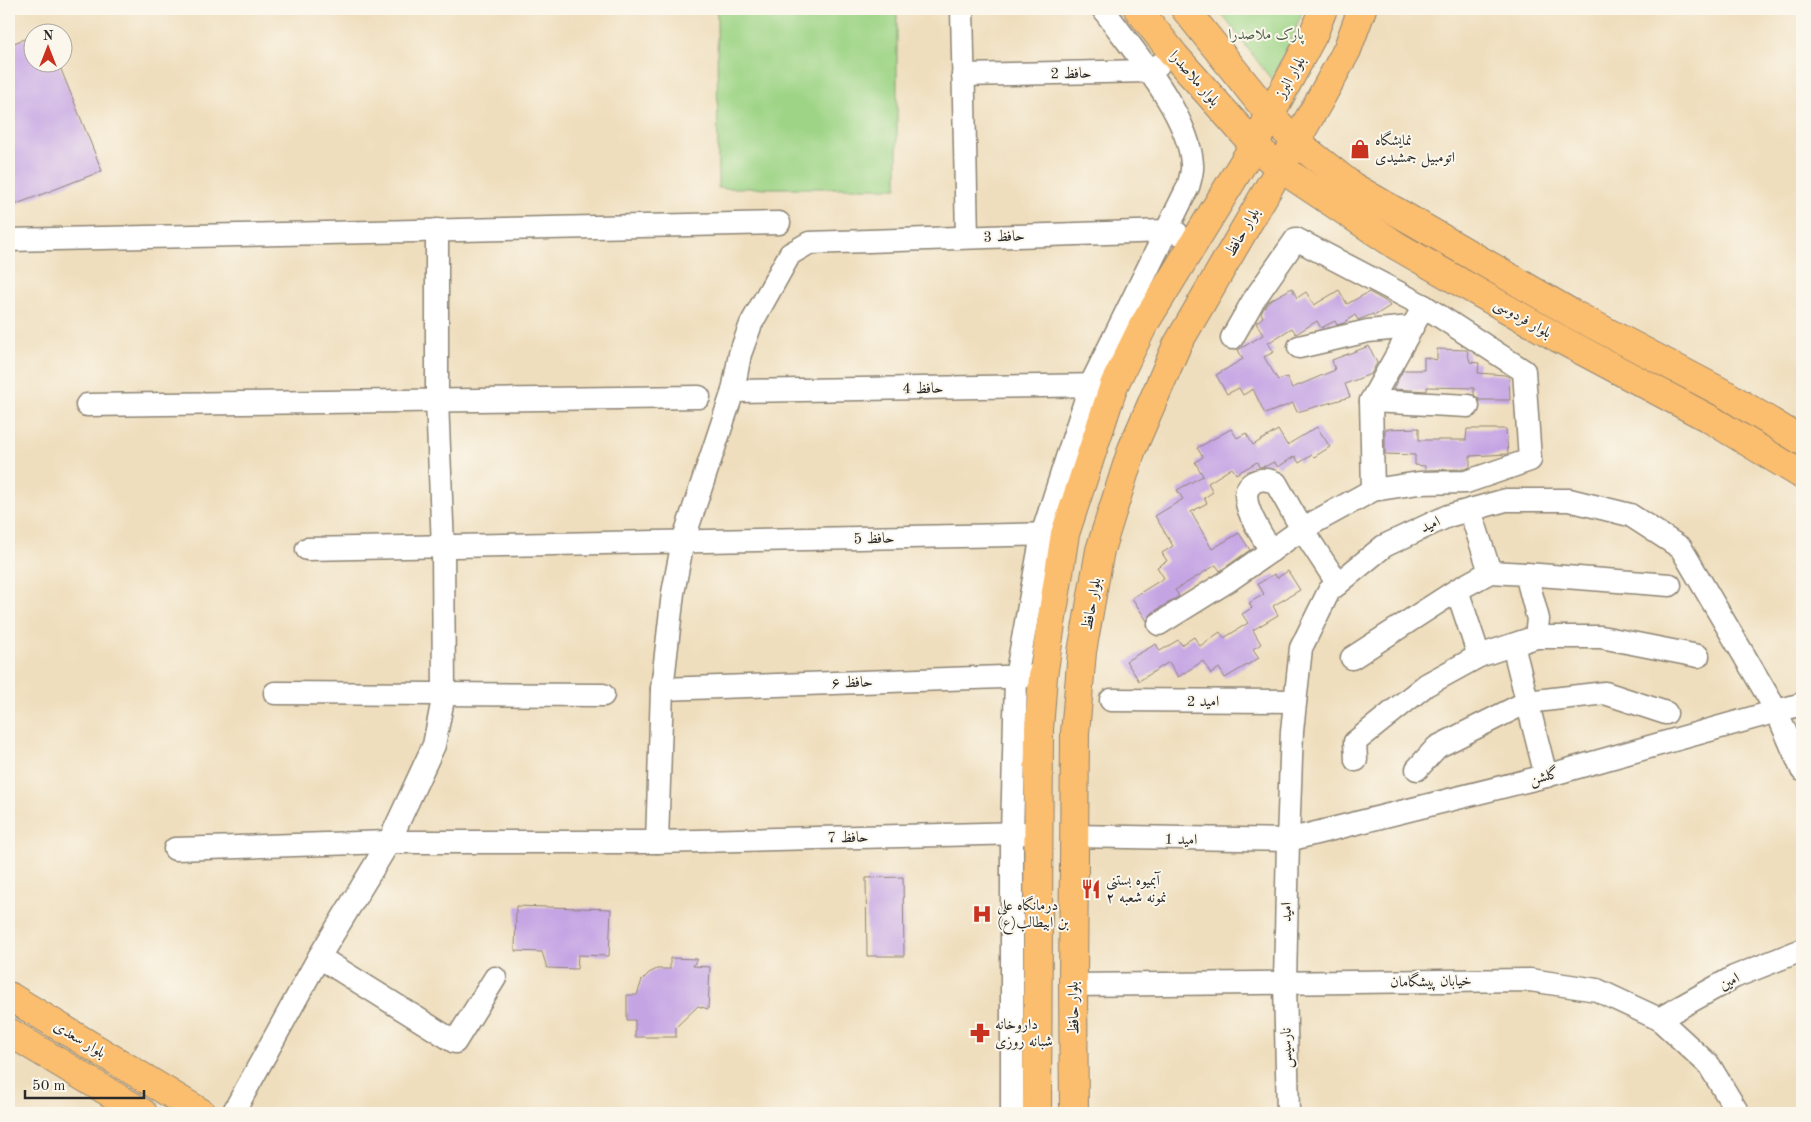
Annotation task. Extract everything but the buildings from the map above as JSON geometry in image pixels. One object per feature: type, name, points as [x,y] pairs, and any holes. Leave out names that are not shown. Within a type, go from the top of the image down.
[{"type":"main road","name":"بلوار ملاصدرا","points":[[1138,9],[1175,56],[1254,145]]},
{"type":"main road","points":[[1186,9],[1269,114]]},
{"type":"main road","name":"بلوار البرز","points":[[1254,145],[1313,35],[1323,9]]},
{"type":"main road","points":[[1295,141],[1347,50],[1362,9]]},
{"type":"main road","name":"بلوار فردوسی","points":[[1269,114],[1295,141],[1352,186],[1574,314],[1725,394],[1802,441]]},
{"type":"main road","name":"بلوار حافظ","points":[[1075,1104],[1072,985],[1075,733],[1082,652],[1100,550],[1132,449],[1177,345],[1295,141]]},
{"type":"main road","points":[[1075,1104],[1067,1103],[1055,1107],[1044,1103],[1036,1103],[1039,990],[1039,729],[1054,534],[1102,385],[1200,238],[1254,145]]},
{"type":"main road","name":"بلوار فردوسی","points":[[1254,145],[1279,168],[1397,246],[1558,338],[1710,419],[1802,475]]},
{"type":"main road","name":"بلوار سعدی","points":[[9,996],[202,1113]]},
{"type":"main road","name":"بلوار سعدی","points":[[9,1032],[143,1113]]},
{"type":"street","points":[[962,9],[966,236]]},
{"type":"street","points":[[1102,385],[1166,231],[1188,187],[1192,165],[1187,142],[1173,107],[1103,9]]},
{"type":"street","name":"حافظ 2","points":[[963,75],[1148,71],[1175,56]]},
{"type":"street","points":[[9,240],[779,223]]},
{"type":"street","points":[[233,1113],[319,958],[390,842],[434,745],[444,694],[443,547],[437,400],[437,230]]},
{"type":"street","name":"حافظ 3","points":[[733,391],[740,354],[751,324],[790,254],[808,243],[966,236],[1166,231],[1200,238]]},
{"type":"street","points":[[1159,624],[1228,581],[1302,529],[1373,490],[1419,483],[1466,482],[1530,460],[1524,370],[1424,306],[1296,239],[1253,301],[1232,338]]},
{"type":"street","points":[[1373,490],[1371,401],[1424,306]]},
{"type":"street","points":[[1299,346],[1368,331],[1411,327]]},
{"type":"street","name":"حافظ 4","points":[[733,391],[1102,385]]},
{"type":"street","points":[[657,842],[662,688],[673,593],[683,541],[733,391]]},
{"type":"street","points":[[87,404],[699,397]]},
{"type":"street","points":[[1371,401],[1468,406]]},
{"type":"street","points":[[1271,551],[1246,504],[1246,494],[1251,484],[1258,480],[1268,479],[1276,483],[1302,529],[1338,584]]},
{"type":"street","name":"امید","points":[[1285,982],[1288,840],[1295,701],[1301,648],[1328,591],[1384,546],[1448,516],[1506,500],[1569,500],[1630,515],[1681,548],[1776,710],[1802,770]]},
{"type":"street","points":[[1470,510],[1490,572]]},
{"type":"street","points":[[1012,1113],[1012,834],[1016,677],[1054,534]]},
{"type":"street","name":"حافظ 5","points":[[307,549],[1054,534]]},
{"type":"street","points":[[1352,658],[1457,590],[1490,572],[1670,585]]},
{"type":"street","points":[[1526,574],[1538,619],[1536,637]]},
{"type":"street","points":[[1457,590],[1479,656]]},
{"type":"street","points":[[1356,760],[1355,742],[1426,685],[1479,656],[1536,637],[1601,637],[1698,656]]},
{"type":"street","points":[[1513,645],[1546,776]]},
{"type":"street","name":"حافظ ۶","points":[[662,688],[1043,676]]},
{"type":"street","points":[[275,693],[603,695]]},
{"type":"street","points":[[1417,769],[1437,746],[1526,702],[1606,693],[1666,713]]},
{"type":"street","name":"امید 2","points":[[1110,700],[1295,701]]},
{"type":"street","name":"گلشن","points":[[1288,840],[1546,776],[1800,704]]},
{"type":"street","name":"حافظ 7","points":[[175,849],[390,842],[657,842],[1039,833]]},
{"type":"street","name":"امید 1","points":[[1073,836],[1288,840]]},
{"type":"street","name":"امین","points":[[1659,1019],[1734,977],[1802,950]]},
{"type":"street","points":[[319,958],[455,1042],[495,978]]},
{"type":"street","name":"خیابان پیشگامان","points":[[1072,985],[1530,980],[1597,990],[1659,1019],[1709,1065],[1738,1113]]},
{"type":"street","name":"نارسیس","points":[[1285,982],[1288,1113]]},
{"type":"street","points":[[1012,988],[1039,990]]},
{"type":"shaded area","points":[[9,373],[17,387],[9,401]]},
{"type":"green space","points":[[717,9],[897,9],[897,188],[718,188]]},
{"type":"green space","name":"پارک ملاصدرا","points":[[1218,9],[1303,9],[1294,34],[1271,79]]},
{"type":"place","name":"نمایشگاه اتومبیل جمشیدی","points":[[1360,149]]},
{"type":"place","name":"آبمیوه بستنی نمونه شعبه ۲","points":[[1091,889]]},
{"type":"place","name":"درمانگاه علی بن ابیطالب(ع)","points":[[982,914]]},
{"type":"place","name":"داروخانه شبانه روزی","points":[[980,1033]]}]
